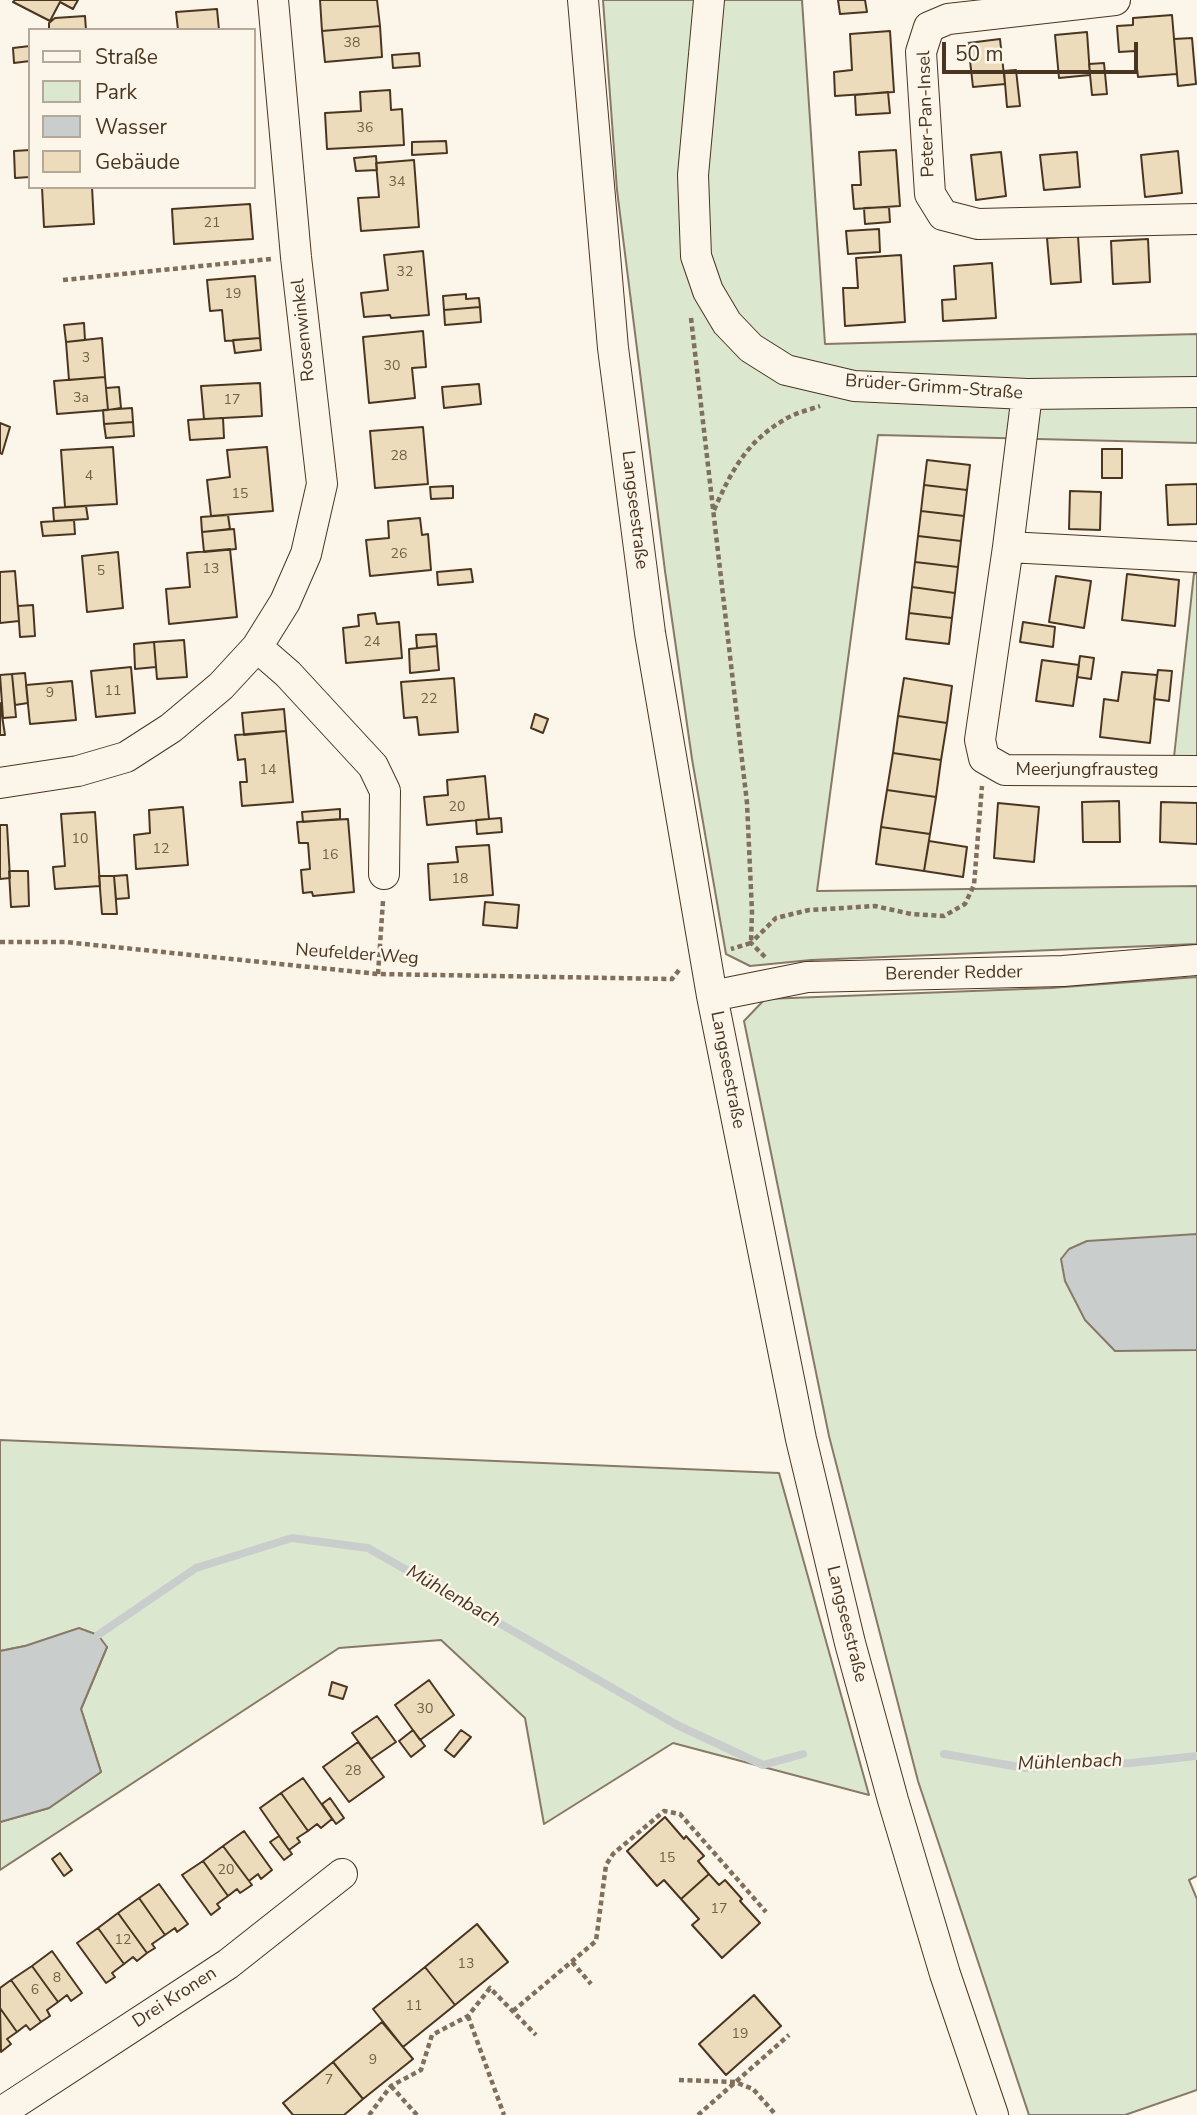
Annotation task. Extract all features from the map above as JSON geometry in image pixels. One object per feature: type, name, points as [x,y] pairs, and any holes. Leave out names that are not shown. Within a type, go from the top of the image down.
[{"type":"street","name":"Rosenwinkel","points":[[0,783],[78,771],[126,757],[171,728],[211,695],[257,647],[285,602],[306,554],[322,484],[296,257],[273,0]]},
{"type":"street","name":"Langseestraße","points":[[583,0],[613,348],[650,633],[712,996],[801,1439],[850,1643],[944,1974],[993,2115]]},
{"type":"street","name":"Brüder-Grimm-Straße","points":[[709,0],[693,175],[696,256],[708,291],[727,323],[751,348],[786,370],[854,386],[1027,394],[1197,392]]},
{"type":"street","name":"Peter-Pan-Insel","points":[[1115,0],[947,19],[929,27],[921,52],[930,194],[943,215],[978,224],[1197,219]]},
{"type":"street","points":[[984,758],[980,740],[1027,394]]},
{"type":"street","points":[[1008,547],[1197,557]]},
{"type":"street","points":[[257,647],[288,674],[373,766],[385,791],[384,874]]},
{"type":"street","name":"Meerjungfrausteg","points":[[984,758],[1005,770],[1197,771]]},
{"type":"street","name":"Berender Redder","points":[[712,996],[807,977],[1063,971],[1197,960]]},
{"type":"street","name":"Drei Kronen","points":[[0,2113],[228,1964],[342,1874]]},
{"type":"path","points":[[63,280],[296,257]]},
{"type":"path","points":[[708,291],[690,309],[747,803],[751,943]]},
{"type":"path","points":[[713,511],[734,468],[751,446],[784,419],[824,405],[854,386]]},
{"type":"path","points":[[705,957],[751,943],[776,918],[809,910],[875,906],[911,914],[944,916],[965,904],[974,885],[984,758]]},
{"type":"path","points":[[379,974],[384,874]]},
{"type":"path","name":"Neufelder Weg","points":[[0,942],[65,942],[379,974],[672,979],[685,962],[705,957]]},
{"type":"path","points":[[513,2011],[596,1941],[606,1866],[613,1854],[664,1811],[680,1814],[766,1912]]},
{"type":"path","points":[[572,1962],[591,1984]]},
{"type":"path","points":[[369,2115],[391,2086],[421,2070],[432,2035],[468,2016],[491,1988],[536,2035]]},
{"type":"path","points":[[468,2016],[505,2115]]},
{"type":"path","points":[[698,2115],[789,2035]]},
{"type":"path","points":[[679,2080],[735,2082],[753,2090],[776,2115]]},
{"type":"path","points":[[391,2086],[417,2115]]},
{"type":"green space","points":[[603,0],[802,0],[825,344],[1197,334],[1197,443],[878,435],[817,891],[1197,886],[1197,944],[811,960],[750,966],[726,954],[692,759],[665,571],[617,190]]},
{"type":"green space","points":[[1194,573],[1197,574],[1197,758],[1174,757]]},
{"type":"green space","points":[[1197,977],[1197,1876],[1189,1880],[1197,1899],[1197,2090],[1125,2115],[1029,2115],[918,1781],[829,1436],[744,1021],[765,999],[1051,988]]},
{"type":"green space","points":[[0,1440],[779,1473],[869,1795],[673,1743],[544,1824],[525,1718],[441,1640],[339,1648],[0,1870],[0,1822],[49,1808],[101,1772],[81,1709],[107,1647],[25,1646],[0,1651]]},
{"type":"water","points":[[1197,1234],[1197,1350],[1115,1351],[1085,1320],[1065,1281],[1061,1259],[1069,1249],[1087,1241]]},
{"type":"water","points":[[79,1628],[98,1635],[107,1647],[81,1709],[101,1772],[49,1808],[0,1822],[0,1651],[25,1646]]},
{"type":"building","points":[[78,0],[73,9],[60,2],[50,21],[13,2]]},
{"type":"building","points":[[320,0],[377,0],[380,26],[322,31]]},
{"type":"building","points":[[838,0],[865,0],[867,12],[840,14]]},
{"type":"building","points":[[217,9],[219,28],[178,28],[176,12]]},
{"type":"building","points":[[1172,15],[1177,74],[1138,77],[1135,51],[1119,52],[1117,26],[1133,25],[1133,18]]},
{"type":"building","points":[[85,16],[86,28],[49,28],[49,23],[55,18]]},
{"type":"building","points":[[380,26],[382,57],[325,62],[322,31]]},
{"type":"building","points":[[890,31],[894,92],[835,96],[834,72],[852,70],[850,34]]},
{"type":"building","points":[[1087,32],[1090,75],[1059,78],[1055,35]]},
{"type":"building","points":[[1192,38],[1196,84],[1178,86],[1174,39]]},
{"type":"building","points":[[1000,39],[1005,84],[973,87],[968,43]]},
{"type":"building","points":[[28,46],[28,61],[14,63],[13,48]]},
{"type":"building","points":[[419,53],[420,66],[393,68],[392,55]]},
{"type":"building","points":[[1104,63],[1107,94],[1092,95],[1089,64]]},
{"type":"building","points":[[1016,70],[1020,106],[1007,107],[1004,71]]},
{"type":"building","points":[[390,90],[391,110],[402,109],[404,145],[327,149],[325,113],[361,111],[360,92]]},
{"type":"building","points":[[888,92],[890,113],[856,115],[855,95]]},
{"type":"building","points":[[446,141],[447,153],[412,155],[412,142]]},
{"type":"building","points":[[28,150],[28,177],[15,178],[14,151]]},
{"type":"building","points":[[896,150],[900,206],[854,209],[852,185],[861,185],[859,152]]},
{"type":"building","points":[[1178,151],[1182,193],[1145,197],[1141,155]]},
{"type":"building","points":[[1001,152],[1006,196],[976,200],[971,155]]},
{"type":"building","points":[[1077,152],[1080,187],[1044,190],[1040,155]]},
{"type":"building","points":[[376,156],[377,170],[356,171],[354,158]]},
{"type":"building","points":[[414,160],[419,227],[361,231],[358,198],[379,197],[376,163]]},
{"type":"building","points":[[42,189],[92,189],[94,224],[44,227]]},
{"type":"building","points":[[250,204],[253,239],[174,244],[172,209]]},
{"type":"building","points":[[889,207],[890,222],[865,224],[864,208]]},
{"type":"building","points":[[879,229],[880,252],[848,254],[846,231]]},
{"type":"building","points":[[1078,236],[1081,282],[1051,284],[1047,238]]},
{"type":"building","points":[[1148,239],[1150,282],[1113,284],[1111,241]]},
{"type":"building","points":[[423,251],[429,315],[364,317],[361,293],[388,290],[384,255]]},
{"type":"building","points":[[901,255],[905,322],[845,326],[843,288],[858,288],[856,258]]},
{"type":"building","points":[[992,263],[996,318],[943,321],[942,300],[956,299],[954,266]]},
{"type":"building","points":[[255,276],[260,338],[225,341],[222,310],[210,311],[207,280]]},
{"type":"building","points":[[466,294],[466,299],[479,298],[480,307],[444,310],[443,296]]},
{"type":"building","points":[[480,307],[481,322],[445,325],[444,310]]},
{"type":"building","points":[[84,323],[85,340],[66,342],[64,325]]},
{"type":"building","points":[[423,331],[426,367],[412,368],[415,398],[369,403],[363,337]]},
{"type":"building","points":[[102,338],[105,377],[69,380],[66,342]]},
{"type":"building","points":[[260,338],[261,350],[235,353],[233,340]]},
{"type":"building","points":[[105,377],[108,410],[57,414],[54,381]]},
{"type":"building","points":[[260,383],[262,416],[204,419],[201,386]]},
{"type":"building","points":[[479,384],[481,404],[444,408],[442,387]]},
{"type":"building","points":[[119,387],[121,408],[108,410],[106,388]]},
{"type":"building","points":[[132,408],[133,422],[104,424],[103,410]]},
{"type":"building","points":[[223,418],[224,438],[190,440],[188,420]]},
{"type":"building","points":[[133,422],[134,436],[106,438],[104,424]]},
{"type":"building","points":[[0,423],[10,427],[2,454],[0,453]]},
{"type":"building","points":[[423,427],[428,484],[375,488],[370,431]]},
{"type":"building","points":[[113,447],[117,504],[65,507],[61,450]]},
{"type":"building","points":[[267,447],[273,511],[211,516],[207,480],[230,477],[227,450]]},
{"type":"building","points":[[1102,449],[1122,449],[1122,478],[1102,478]]},
{"type":"building","points":[[927,460],[970,465],[967,490],[924,485]]},
{"type":"building","points":[[1197,484],[1197,524],[1168,525],[1166,485]]},
{"type":"building","points":[[924,485],[967,490],[964,516],[921,511]]},
{"type":"building","points":[[453,486],[453,498],[431,499],[430,487]]},
{"type":"building","points":[[1070,491],[1101,492],[1100,530],[1069,529]]},
{"type":"building","points":[[86,506],[88,519],[54,521],[53,508]]},
{"type":"building","points":[[921,511],[964,516],[961,541],[918,536]]},
{"type":"building","points":[[228,515],[230,529],[202,532],[201,517]]},
{"type":"building","points":[[420,518],[422,535],[428,534],[431,570],[370,576],[366,540],[389,538],[388,521]]},
{"type":"building","points":[[74,520],[75,534],[43,536],[41,522]]},
{"type":"building","points":[[234,529],[236,549],[204,552],[202,532]]},
{"type":"building","points":[[918,536],[961,541],[958,567],[915,562]]},
{"type":"building","points":[[230,549],[237,617],[169,624],[166,589],[190,587],[187,553]]},
{"type":"building","points":[[118,552],[123,608],[87,612],[82,556]]},
{"type":"building","points":[[915,562],[958,567],[955,593],[912,587]]},
{"type":"building","points":[[471,569],[473,582],[438,585],[437,572]]},
{"type":"building","points":[[15,571],[19,621],[0,623],[0,572]]},
{"type":"building","points":[[1127,574],[1179,580],[1175,626],[1122,620]]},
{"type":"building","points":[[1056,576],[1091,581],[1084,628],[1049,622]]},
{"type":"building","points":[[912,587],[955,593],[952,618],[909,613]]},
{"type":"building","points":[[33,605],[35,636],[20,637],[18,606]]},
{"type":"building","points":[[375,613],[377,624],[399,622],[402,658],[346,663],[343,628],[359,626],[358,615]]},
{"type":"building","points":[[909,613],[952,618],[949,644],[906,639]]},
{"type":"building","points":[[1023,622],[1055,627],[1053,647],[1020,642]]},
{"type":"building","points":[[436,634],[437,646],[417,648],[416,635]]},
{"type":"building","points":[[184,640],[187,677],[157,679],[154,642]]},
{"type":"building","points":[[154,642],[156,667],[135,669],[134,644]]},
{"type":"building","points":[[437,646],[439,670],[410,673],[409,649]]},
{"type":"building","points":[[1080,656],[1094,658],[1091,679],[1077,677]]},
{"type":"building","points":[[1042,660],[1079,665],[1073,706],[1036,701]]},
{"type":"building","points":[[131,667],[135,713],[96,717],[91,671]]},
{"type":"building","points":[[1158,670],[1172,671],[1169,701],[1154,699]]},
{"type":"building","points":[[1122,672],[1157,675],[1150,743],[1100,737],[1104,699],[1118,701]]},
{"type":"building","points":[[25,673],[28,703],[15,705],[12,674]]},
{"type":"building","points":[[12,674],[16,717],[3,718],[0,675]]},
{"type":"building","points":[[454,678],[458,732],[419,735],[417,717],[404,718],[401,682]]},
{"type":"building","points":[[904,678],[952,686],[947,723],[898,716]]},
{"type":"building","points":[[72,681],[76,720],[30,724],[26,685]]},
{"type":"building","points":[[0,703],[5,735],[0,735]]},
{"type":"building","points":[[284,709],[286,731],[244,735],[242,713]]},
{"type":"building","points":[[535,714],[548,719],[543,733],[531,728]]},
{"type":"building","points":[[898,716],[947,723],[941,760],[893,753]]},
{"type":"building","points":[[286,731],[293,802],[242,806],[240,782],[247,782],[245,759],[238,760],[235,735]]},
{"type":"building","points":[[893,753],[941,760],[936,797],[887,790]]},
{"type":"building","points":[[485,776],[489,819],[427,825],[424,797],[448,795],[447,780]]},
{"type":"building","points":[[887,790],[936,797],[930,834],[881,827]]},
{"type":"building","points":[[1119,801],[1120,842],[1083,842],[1082,802]]},
{"type":"building","points":[[1161,802],[1197,803],[1197,844],[1160,842]]},
{"type":"building","points":[[998,803],[1039,807],[1034,862],[994,858]]},
{"type":"building","points":[[183,807],[188,865],[136,869],[134,835],[150,833],[149,810]]},
{"type":"building","points":[[340,809],[340,819],[303,822],[302,812]]},
{"type":"building","points":[[95,812],[100,886],[55,889],[53,867],[65,866],[61,814]]},
{"type":"building","points":[[501,818],[502,832],[477,834],[476,820]]},
{"type":"building","points":[[348,819],[354,892],[313,896],[312,892],[303,893],[301,870],[310,869],[308,843],[299,843],[297,822]]},
{"type":"building","points":[[0,825],[7,825],[10,878],[0,879]]},
{"type":"building","points":[[881,827],[930,834],[924,871],[876,864]]},
{"type":"building","points":[[929,841],[967,847],[963,877],[924,871]]},
{"type":"building","points":[[489,845],[493,895],[430,900],[428,864],[458,862],[456,847]]},
{"type":"building","points":[[9,871],[28,871],[29,906],[11,907]]},
{"type":"building","points":[[127,875],[129,898],[116,899],[114,876]]},
{"type":"building","points":[[99,876],[114,876],[117,914],[102,914]]},
{"type":"building","points":[[485,902],[519,905],[517,928],[483,925]]},
{"type":"building","points":[[429,1680],[454,1715],[420,1740],[395,1705]]},
{"type":"building","points":[[332,1682],[347,1687],[343,1699],[329,1695]]},
{"type":"building","points":[[377,1716],[396,1742],[371,1759],[352,1733]]},
{"type":"building","points":[[413,1730],[425,1746],[411,1757],[399,1741]]},
{"type":"building","points":[[461,1730],[471,1737],[454,1757],[445,1750]]},
{"type":"building","points":[[358,1742],[384,1777],[349,1802],[323,1767]]},
{"type":"building","points":[[303,1778],[332,1819],[321,1828],[317,1824],[308,1831],[281,1793]]},
{"type":"building","points":[[281,1793],[308,1831],[297,1838],[300,1842],[289,1850],[260,1808]]},
{"type":"building","points":[[330,1798],[344,1818],[336,1824],[322,1804]]},
{"type":"building","points":[[665,1817],[684,1839],[686,1836],[704,1856],[698,1861],[709,1874],[681,1899],[664,1880],[657,1886],[627,1851]]},
{"type":"building","points":[[244,1831],[272,1870],[261,1879],[258,1874],[249,1881],[223,1846]]},
{"type":"building","points":[[279,1836],[292,1854],[284,1860],[270,1842]]},
{"type":"building","points":[[223,1846],[252,1885],[240,1893],[237,1889],[228,1896],[203,1861]]},
{"type":"building","points":[[60,1853],[72,1870],[64,1876],[52,1859]]},
{"type":"building","points":[[203,1861],[228,1896],[217,1904],[220,1908],[211,1915],[182,1875]]},
{"type":"building","points":[[709,1874],[719,1885],[725,1880],[760,1923],[722,1958],[692,1925],[699,1919],[681,1899]]},
{"type":"building","points":[[159,1884],[188,1924],[177,1932],[175,1928],[165,1935],[139,1898]]},
{"type":"building","points":[[139,1898],[165,1935],[152,1944],[155,1948],[147,1953],[118,1913]]},
{"type":"building","points":[[118,1913],[147,1953],[137,1961],[133,1957],[124,1964],[98,1928]]},
{"type":"building","points":[[477,1924],[508,1962],[455,2005],[425,1967]]},
{"type":"building","points":[[98,1928],[124,1964],[112,1973],[115,1977],[106,1983],[77,1943]]},
{"type":"building","points":[[52,1951],[82,1993],[71,2001],[67,1995],[58,2002],[32,1966]]},
{"type":"building","points":[[32,1966],[58,2002],[47,2010],[50,2016],[41,2022],[11,1980]]},
{"type":"building","points":[[425,1967],[455,2005],[403,2047],[373,2009]]},
{"type":"building","points":[[11,1980],[41,2022],[30,2030],[26,2025],[17,2032],[0,2008],[0,1988]]},
{"type":"building","points":[[754,1995],[781,2026],[726,2075],[699,2044]]},
{"type":"building","points":[[0,2008],[17,2032],[7,2039],[11,2044],[1,2052]]},
{"type":"building","points":[[382,2022],[413,2059],[363,2099],[333,2062]]},
{"type":"building","points":[[333,2062],[363,2099],[344,2115],[293,2115],[283,2103]]},
{"type":"waterway","name":"Mühlenbach","points":[[98,1635],[196,1568],[292,1538],[368,1548],[677,1725],[763,1765],[803,1754]]},
{"type":"waterway","name":"Mühlenbach","points":[[944,1754],[1025,1768],[1131,1763],[1197,1756]]}]
